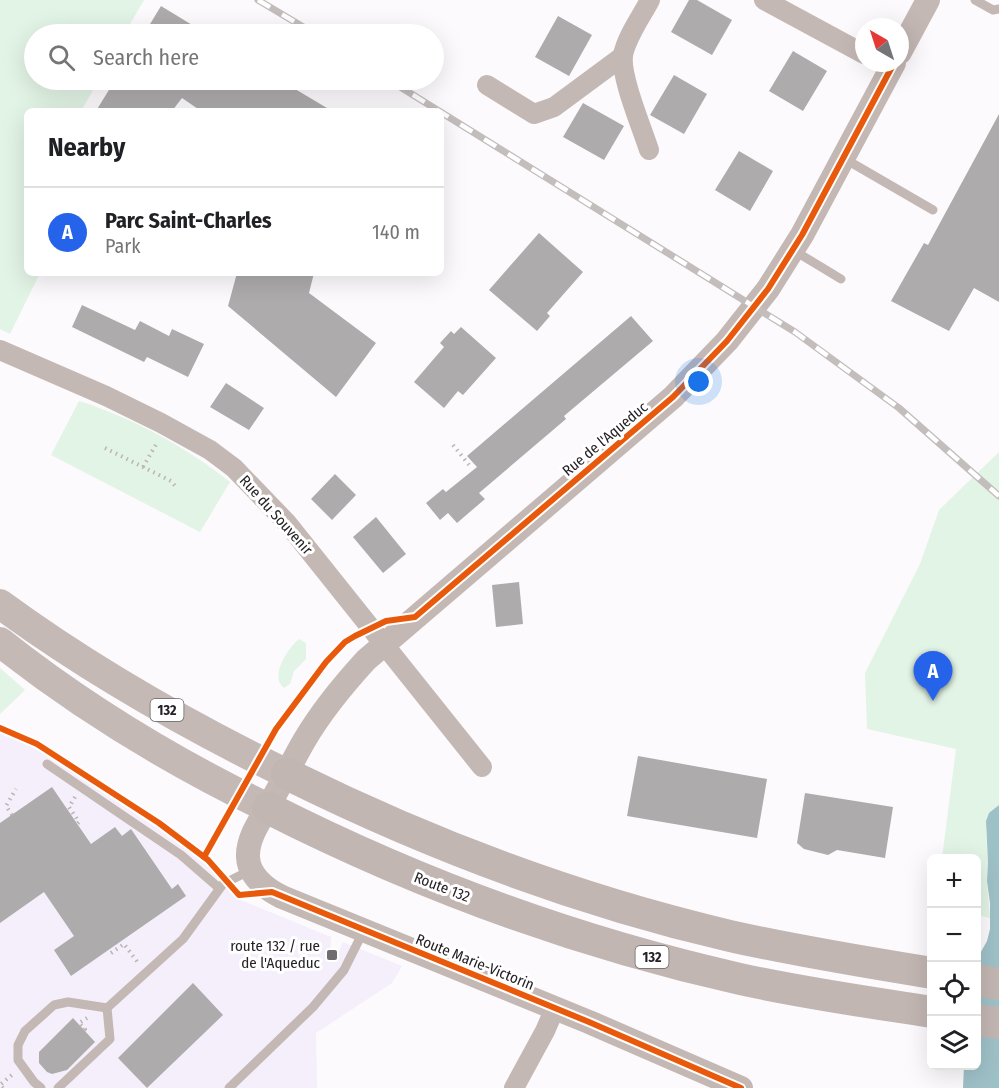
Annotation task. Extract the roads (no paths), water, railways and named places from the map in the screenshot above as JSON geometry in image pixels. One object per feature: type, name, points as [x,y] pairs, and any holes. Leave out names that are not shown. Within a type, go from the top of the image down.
[{"type":"highway","name":"132","points":[[287,774],[369,813],[488,862],[587,897],[730,936],[818,954],[927,972]]},
{"type":"highway","name":"Route 132","points":[[268,808],[349,848],[432,884],[594,941],[691,968],[787,989],[927,1011]]},
{"type":"highway","points":[[981,981],[999,984]]},
{"type":"highway","points":[[981,1021],[999,1023]]},
{"type":"main road","name":"132","points":[[0,604],[59,645],[127,687],[287,774]]},
{"type":"main road","name":"Route 132","points":[[0,642],[58,686],[116,724],[212,780],[268,808]]},
{"type":"street","points":[[649,150],[625,74],[623,56],[628,40],[650,0]]},
{"type":"street","points":[[764,0],[855,49]]},
{"type":"street","name":"Rue de l'Aqueduc","points":[[909,33],[928,0]]},
{"type":"street","points":[[487,85],[534,114],[554,107],[623,56]]},
{"type":"street","name":"Rue de l'Aqueduc","points":[[287,774],[306,739],[331,703],[357,670],[383,644],[688,383],[742,323],[768,289],[793,250],[887,72]]},
{"type":"street","name":"Rue du Souvenir","points":[[0,350],[106,396],[198,442],[223,459],[257,490],[287,523],[482,767]]},
{"type":"street","points":[[251,870],[248,854],[250,843],[287,774]]},
{"type":"street","name":"Route Marie-Victorin","points":[[251,870],[264,886],[282,897],[555,1008],[741,1088]]},
{"type":"street","points":[[514,1088],[555,1008]]},
{"type":"lane","points":[[975,0],[995,6]]},
{"type":"lane","points":[[843,158],[933,210]]},
{"type":"lane","points":[[793,250],[841,279]]},
{"type":"lane","points":[[47,765],[173,849],[219,888]]},
{"type":"lane","points":[[107,1008],[183,939],[205,911],[219,888],[231,878],[251,870]]},
{"type":"lane","points":[[229,1088],[313,1007],[333,984],[353,954],[364,930]]},
{"type":"lane","points":[[41,1088],[18,1060],[18,1045],[25,1031],[54,1005],[68,1002],[107,1008]]},
{"type":"lane","points":[[58,1088],[110,1039],[107,1008]]},
{"type":"water","points":[[999,805],[999,1088],[963,1088],[964,1070],[981,1070],[981,952],[990,929],[986,821],[989,813]]},
{"type":"railway","points":[[258,0],[298,24]]},
{"type":"railway","points":[[405,90],[434,108]]},
{"type":"railway","points":[[444,114],[795,332],[899,408],[999,496]]},
{"type":"place","name":"Parc Saint-Charles","points":[[933,701]]},
{"type":"place","name":"route 132 / rue de l'Aqueduc","points":[[332,955]]}]
